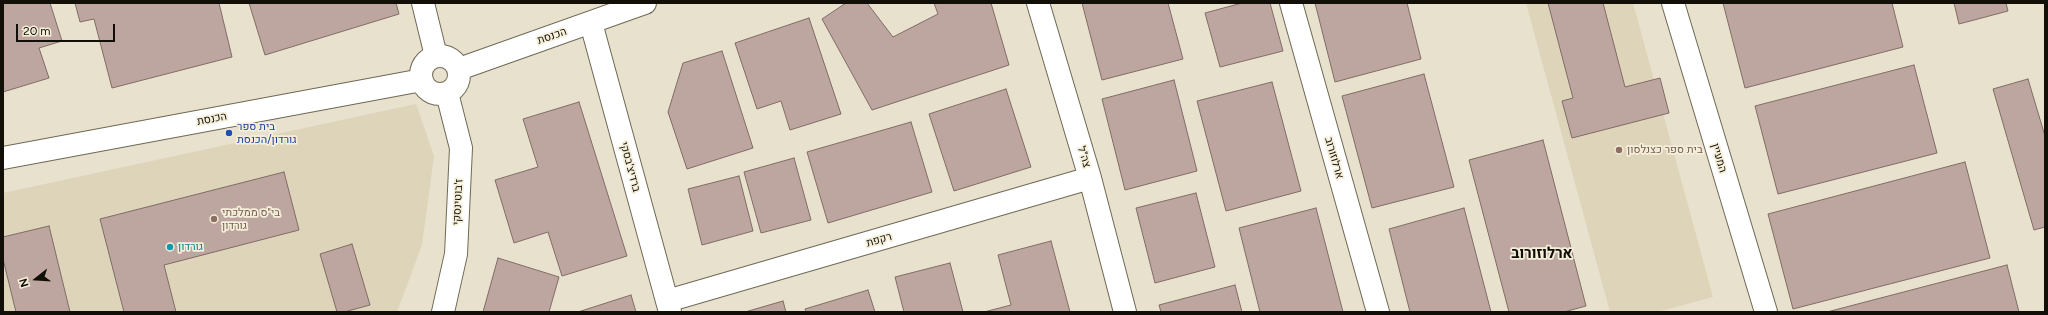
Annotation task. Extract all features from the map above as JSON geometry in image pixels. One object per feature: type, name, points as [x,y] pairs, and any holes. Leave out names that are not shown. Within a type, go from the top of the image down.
[{"type":"street","points":[[423,3],[436,56]]},
{"type":"street","name":"הכנסת","points":[[459,69],[645,3]]},
{"type":"street","name":"צה\"ל","points":[[1038,3],[1090,178],[1125,312]]},
{"type":"street","name":"ארלוזורוב","points":[[1291,3],[1378,312]]},
{"type":"street","name":"המעיין","points":[[1673,3],[1766,312]]},
{"type":"street","name":"ברדיצ'בסקי","points":[[591,23],[669,307]]},
{"type":"street","points":[[436,56],[448,56],[457,64],[459,69],[459,81],[456,86],[447,93],[434,93],[425,86],[422,80],[422,68],[426,62],[436,56]]},
{"type":"street","name":"הכנסת","points":[[3,158],[422,80]]},
{"type":"street","name":"ז'בוטינסקי","points":[[443,312],[456,254],[460,148],[447,93]]},
{"type":"street","name":"רקפת","points":[[669,307],[1090,178]]},
{"type":"shaded area","name":"בית ספר כצנלסון","points":[[1526,3],[1633,3],[1713,297],[1657,312],[1610,312]]},
{"type":"shaded area","name":"בי\"ס ממלכתי גורדון","points":[[416,104],[434,156],[422,245],[397,312],[3,312],[3,193]]},
{"type":"building","points":[[3,3],[50,3],[62,41],[39,48],[49,78],[3,92]]},
{"type":"building","points":[[75,3],[219,3],[232,57],[112,88],[94,19],[80,22]]},
{"type":"building","points":[[249,3],[396,3],[399,14],[265,55]]},
{"type":"building","points":[[846,3],[867,3],[893,37],[938,14],[934,3],[991,3],[1009,65],[872,110],[822,19]]},
{"type":"building","points":[[1082,3],[1168,3],[1183,59],[1102,80]]},
{"type":"building","points":[[1242,3],[1270,3],[1283,51],[1220,67],[1205,13]]},
{"type":"building","points":[[1315,3],[1407,3],[1421,59],[1335,82]]},
{"type":"building","points":[[1548,3],[1603,3],[1625,87],[1660,78],[1669,113],[1572,138],[1562,101],[1573,98]]},
{"type":"building","points":[[1723,3],[1892,3],[1903,47],[1745,88]]},
{"type":"building","points":[[1954,3],[2006,3],[2008,11],[1959,24]]},
{"type":"building","points":[[809,18],[841,114],[790,130],[781,101],[757,109],[735,43]]},
{"type":"building","points":[[722,51],[753,148],[687,169],[668,112],[683,63]]},
{"type":"building","points":[[1914,65],[1937,153],[1778,194],[1755,106]]},
{"type":"building","points":[[1424,74],[1454,187],[1372,208],[1342,96]]},
{"type":"building","points":[[2028,79],[2045,136],[2045,227],[2034,230],[1993,89]]},
{"type":"building","points":[[1174,80],[1197,171],[1125,190],[1102,99]]},
{"type":"building","points":[[1272,82],[1301,191],[1226,211],[1197,101]]},
{"type":"building","points":[[1006,89],[1031,167],[954,191],[929,114]]},
{"type":"building","points":[[579,102],[627,256],[562,276],[548,232],[514,243],[495,180],[538,167],[523,119]]},
{"type":"building","points":[[911,122],[932,192],[828,223],[807,152]]},
{"type":"building","points":[[1543,140],[1586,306],[1564,312],[1509,312],[1469,160]]},
{"type":"building","points":[[794,158],[811,220],[761,233],[744,172]]},
{"type":"building","points":[[1965,162],[1990,258],[1793,309],[1768,214]]},
{"type":"building","name":"גורדון","points":[[284,172],[299,230],[164,265],[176,312],[124,312],[100,219]]},
{"type":"building","points":[[739,176],[753,231],[702,245],[688,189]]},
{"type":"building","points":[[1196,193],[1215,267],[1155,283],[1136,208]]},
{"type":"building","points":[[1316,208],[1343,312],[1260,312],[1239,228]]},
{"type":"building","points":[[1464,208],[1491,312],[1410,312],[1389,229]]},
{"type":"building","points":[[49,226],[70,312],[16,312],[3,259],[3,237]]},
{"type":"building","points":[[1051,241],[1070,312],[984,312],[1011,305],[998,255]]},
{"type":"building","points":[[352,244],[370,305],[344,312],[337,312],[320,254]]},
{"type":"building","points":[[498,258],[559,277],[549,312],[483,312]]},
{"type":"building","points":[[950,263],[963,312],[904,312],[895,277]]},
{"type":"building","points":[[2007,265],[2019,312],[1827,312]]},
{"type":"building","points":[[1235,285],[1242,312],[1161,312],[1159,305]]},
{"type":"building","points":[[868,290],[875,312],[806,312],[805,309]]},
{"type":"building","points":[[631,295],[636,312],[578,312]]},
{"type":"building","points":[[783,301],[786,312],[745,312]]},
{"type":"place","name":"בית ספר גורדון/הכנסת","points":[[229,133]]},
{"type":"place","name":"בית ספר כצנלסון","points":[[1619,150]]},
{"type":"place","name":"בי\"ס ממלכתי גורדון","points":[[214,219]]},
{"type":"place","name":"גורדון","points":[[170,247]]},
{"type":"district","name":"ארלוזורוב","points":[[1542,254]]}]
